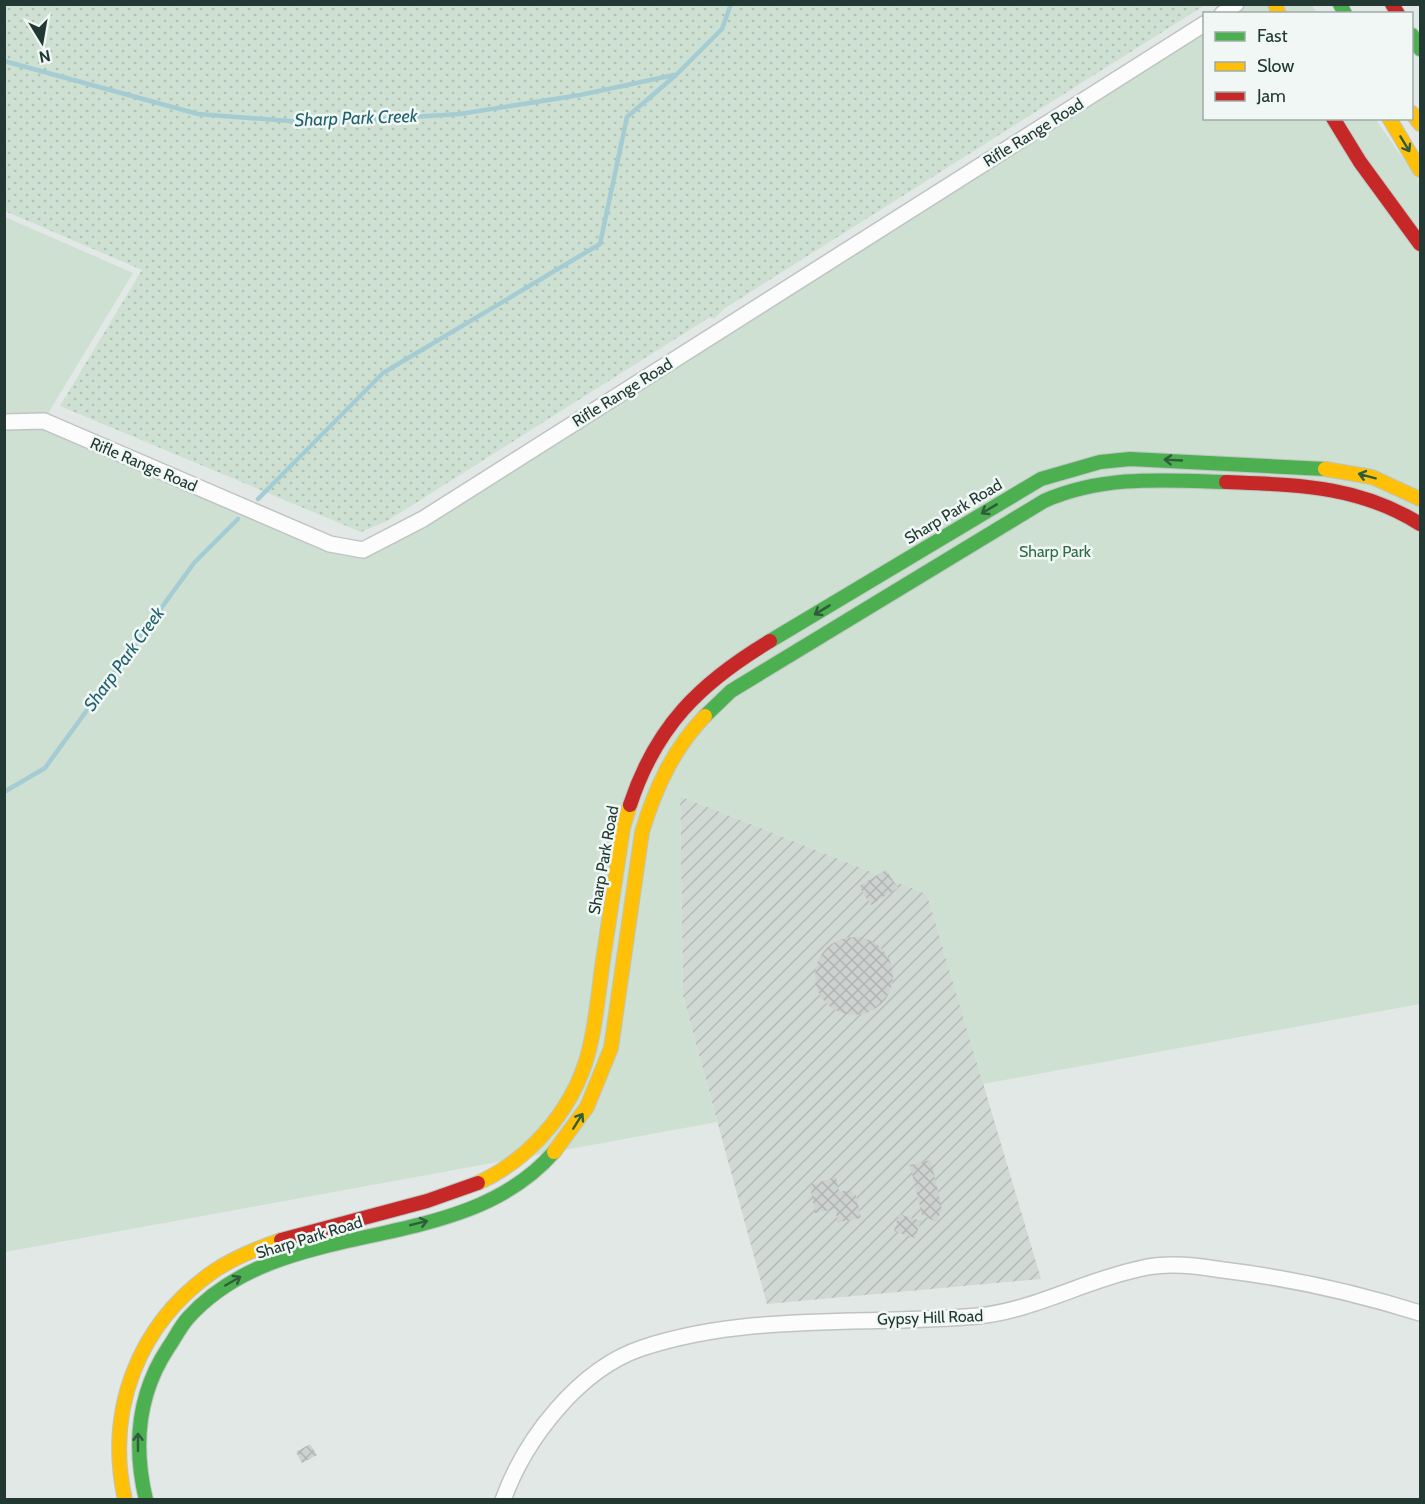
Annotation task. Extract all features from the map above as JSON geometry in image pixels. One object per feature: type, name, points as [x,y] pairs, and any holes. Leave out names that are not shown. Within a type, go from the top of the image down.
[{"type":"main road","points":[[1334,120],[1360,162],[1420,244]]},
{"type":"main road","points":[[1390,120],[1420,170]]},
{"type":"main road","name":"Sharp Park Road","points":[[125,1500],[118,1461],[118,1427],[123,1397],[132,1369],[147,1338],[168,1310],[190,1287],[230,1260],[266,1243],[430,1200],[481,1181],[526,1153],[559,1115],[584,1069],[591,1043],[622,828],[634,791],[656,743],[682,710],[719,675],[1014,493],[1068,470],[1100,462],[1130,459],[1309,466],[1371,477],[1420,499]]},
{"type":"main road","name":"Sharp Park Road","points":[[146,1500],[138,1459],[138,1429],[143,1401],[165,1348],[204,1302],[225,1286],[273,1262],[435,1219],[490,1199],[539,1168],[576,1127],[602,1076],[610,1048],[642,832],[649,807],[659,780],[673,754],[711,708],[731,691],[1024,511],[1074,489],[1131,479],[1307,486],[1365,496],[1390,506],[1420,524]]},
{"type":"street","name":"Rifle Range Road","points":[[4,422],[44,421],[330,544],[363,550],[423,519],[1203,25]]},
{"type":"street","name":"Gypsy Hill Road","points":[[503,1500],[527,1448],[575,1390],[606,1367],[640,1348],[692,1335],[769,1323],[949,1318],[990,1314],[1017,1309],[1109,1276],[1146,1267],[1189,1265],[1263,1275],[1320,1286],[1420,1313]]},
{"type":"shaded area","points":[[680,796],[927,894],[1041,1279],[767,1304],[683,996]]},
{"type":"green space","points":[[5,4],[1205,5],[725,308],[714,319],[710,317],[387,521],[361,532],[60,406],[142,270],[5,211]]},
{"type":"green space","points":[[1242,4],[1312,5],[1316,12],[1230,12]]},
{"type":"green space","name":"Sharp Park","points":[[1203,28],[1203,120],[1376,120],[1420,182],[1420,1004],[983,1084],[927,894],[680,796],[683,996],[717,1122],[5,1252],[5,217],[133,273],[44,420],[363,550]]},
{"type":"building","points":[[886,870],[898,888],[871,905],[859,886]]},
{"type":"building","points":[[854,937],[869,940],[882,948],[890,961],[893,976],[890,991],[882,1004],[869,1012],[854,1015],[839,1012],[826,1004],[818,991],[815,976],[818,961],[826,948],[839,940]]},
{"type":"building","points":[[931,1160],[942,1210],[936,1222],[922,1215],[910,1165]]},
{"type":"building","points":[[836,1177],[839,1192],[849,1190],[856,1195],[861,1218],[838,1222],[835,1209],[815,1213],[810,1185]]},
{"type":"building","points":[[899,1214],[921,1221],[915,1238],[894,1231]]},
{"type":"building","points":[[310,1444],[317,1455],[302,1463],[296,1452]]},
{"type":"waterway","name":"Sharp Park Creek","points":[[258,499],[383,373],[600,244],[627,117],[676,75],[722,29],[731,4]]},
{"type":"waterway","name":"Sharp Park Creek","points":[[4,61],[198,114],[316,123],[460,114],[580,95],[674,75]]},
{"type":"waterway","name":"Sharp Park Creek","points":[[4,792],[45,768],[194,563],[238,519]]},
{"type":"traffic: fast","points":[[1340,4],[1344,12]]},
{"type":"traffic: fast","points":[[1413,37],[1420,49]]},
{"type":"traffic: fast","points":[[770,641],[1041,479],[1100,462],[1130,459],[1325,469]]},
{"type":"traffic: fast","points":[[705,716],[731,691],[1044,501],[1088,487],[1111,483],[1156,480],[1226,482]]},
{"type":"traffic: fast","points":[[146,1500],[139,1441],[144,1403],[158,1366],[188,1318],[227,1285],[272,1263],[321,1247],[422,1224],[471,1209],[515,1186],[554,1152]]},
{"type":"traffic: slow","points":[[1275,4],[1278,12]]},
{"type":"traffic: slow","points":[[1413,114],[1420,124]]},
{"type":"traffic: slow","points":[[1390,120],[1420,170]]},
{"type":"traffic: slow","points":[[1325,469],[1372,477],[1420,499]]},
{"type":"traffic: slow","points":[[554,1152],[587,1107],[611,1048],[642,832],[647,816],[674,756],[705,716]]},
{"type":"traffic: slow","points":[[478,1183],[518,1159],[551,1126],[576,1086],[585,1064],[595,1021],[623,828],[630,805]]},
{"type":"traffic: slow","points":[[125,1500],[120,1466],[120,1434],[124,1402],[133,1372],[147,1343],[165,1316],[188,1292],[214,1271],[247,1253],[281,1240]]},
{"type":"traffic: jam","points":[[1392,4],[1397,12]]},
{"type":"traffic: jam","points":[[1334,120],[1360,162],[1420,244]]},
{"type":"traffic: jam","points":[[1226,482],[1302,486],[1350,494],[1374,501],[1420,524]]},
{"type":"traffic: jam","points":[[630,805],[653,752],[667,729],[684,709],[722,673],[770,641]]},
{"type":"traffic: jam","points":[[281,1240],[427,1201],[478,1183]]}]
